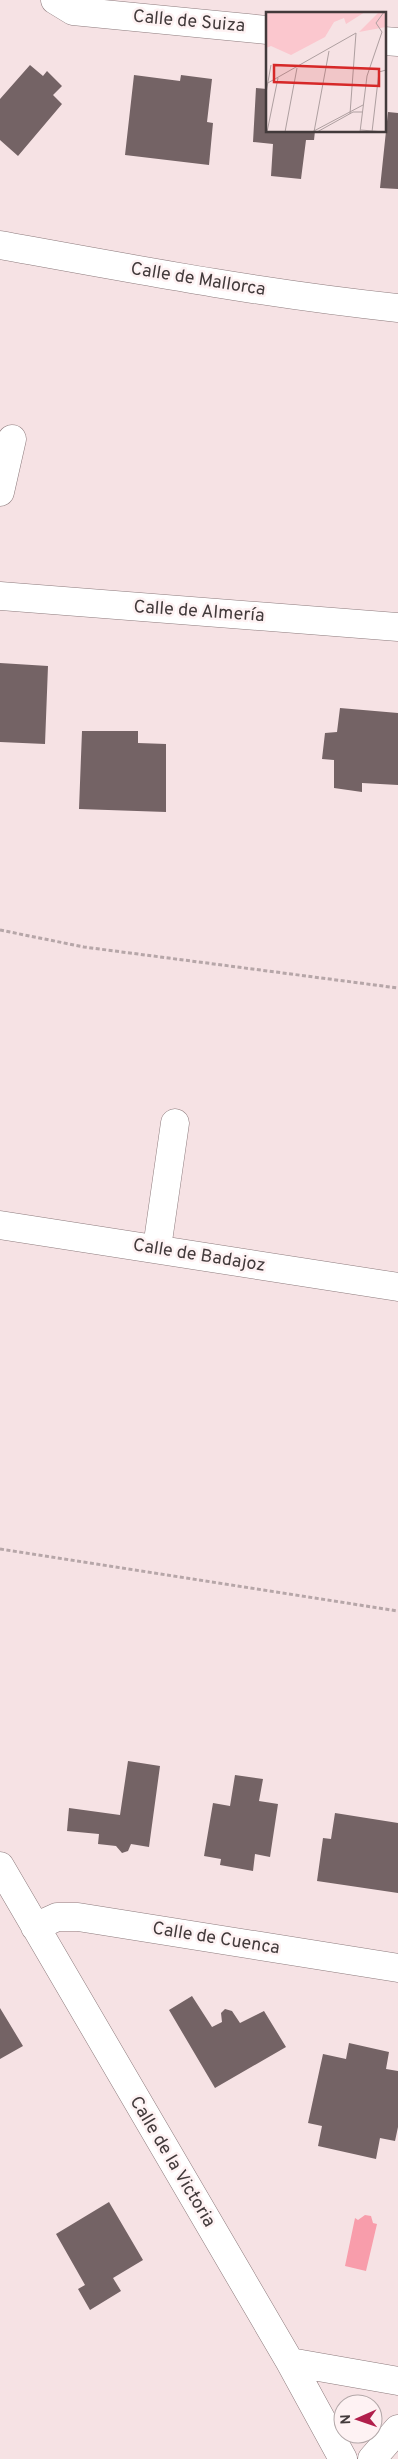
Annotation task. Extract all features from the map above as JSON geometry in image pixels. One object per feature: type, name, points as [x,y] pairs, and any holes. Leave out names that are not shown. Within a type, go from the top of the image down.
[{"type":"street","name":"Calle de Suiza","points":[[55,0],[73,11],[266,30]]},
{"type":"street","name":"Calle de Mallorca","points":[[0,245],[173,277],[306,298],[398,308]]},
{"type":"street","points":[[0,492],[12,439]]},
{"type":"street","name":"Calle de Almería","points":[[0,596],[398,627]]},
{"type":"street","points":[[157,1248],[175,1124]]},
{"type":"street","name":"Calle de Badajoz","points":[[0,1226],[157,1248],[398,1287]]},
{"type":"street","name":"Calle de la Victoria","points":[[0,1866],[290,2362],[343,2459]]},
{"type":"street","name":"Calle de Cuenca","points":[[36,1927],[57,1917],[78,1917],[398,1968]]},
{"type":"street","points":[[290,2362],[398,2381]]},
{"type":"street","points":[[372,2459],[398,2429]]},
{"type":"path","points":[[0,930],[84,947],[398,988]]},
{"type":"path","points":[[0,1549],[398,1611]]},
{"type":"shaded area","points":[[365,2215],[371,2216],[373,2223],[377,2224],[366,2271],[345,2266],[355,2218],[358,2220]]},
{"type":"building","points":[[30,65],[43,76],[47,71],[62,86],[53,95],[62,104],[18,156],[0,140],[0,99]]},
{"type":"building","points":[[134,75],[180,81],[181,75],[212,79],[207,122],[213,123],[209,165],[125,155]]},
{"type":"building","points":[[256,88],[266,89],[266,132],[315,132],[314,140],[306,140],[301,179],[271,176],[273,144],[253,142]]},
{"type":"building","points":[[388,112],[398,113],[398,189],[380,188]]},
{"type":"building","points":[[0,663],[48,666],[45,744],[0,742]]},
{"type":"building","points":[[340,708],[398,713],[398,785],[362,783],[362,792],[334,788],[334,760],[322,759],[325,733],[337,732]]},
{"type":"building","points":[[82,731],[138,731],[138,743],[166,744],[166,812],[79,809]]},
{"type":"building","points":[[128,1761],[160,1766],[149,1847],[131,1844],[128,1851],[122,1853],[116,1846],[98,1844],[99,1834],[67,1831],[69,1808],[120,1815]]},
{"type":"building","points":[[235,1775],[263,1779],[259,1801],[278,1804],[270,1857],[255,1854],[253,1871],[220,1865],[221,1859],[204,1856],[213,1803],[230,1806]]},
{"type":"building","points":[[335,1813],[398,1823],[398,1893],[317,1881],[323,1838],[331,1839]]},
{"type":"building","points":[[192,1996],[212,2027],[222,2022],[221,2013],[225,2009],[232,2011],[240,2023],[264,2011],[286,2047],[215,2088],[169,2010]]},
{"type":"building","points":[[0,2008],[23,2046],[0,2059]]},
{"type":"building","points":[[349,2043],[389,2052],[386,2069],[398,2071],[398,2127],[395,2141],[380,2138],[376,2159],[318,2146],[322,2126],[308,2123],[323,2054],[346,2059]]},
{"type":"building","points":[[109,2202],[143,2260],[113,2278],[121,2291],[90,2310],[78,2289],[85,2285],[56,2234]]}]
